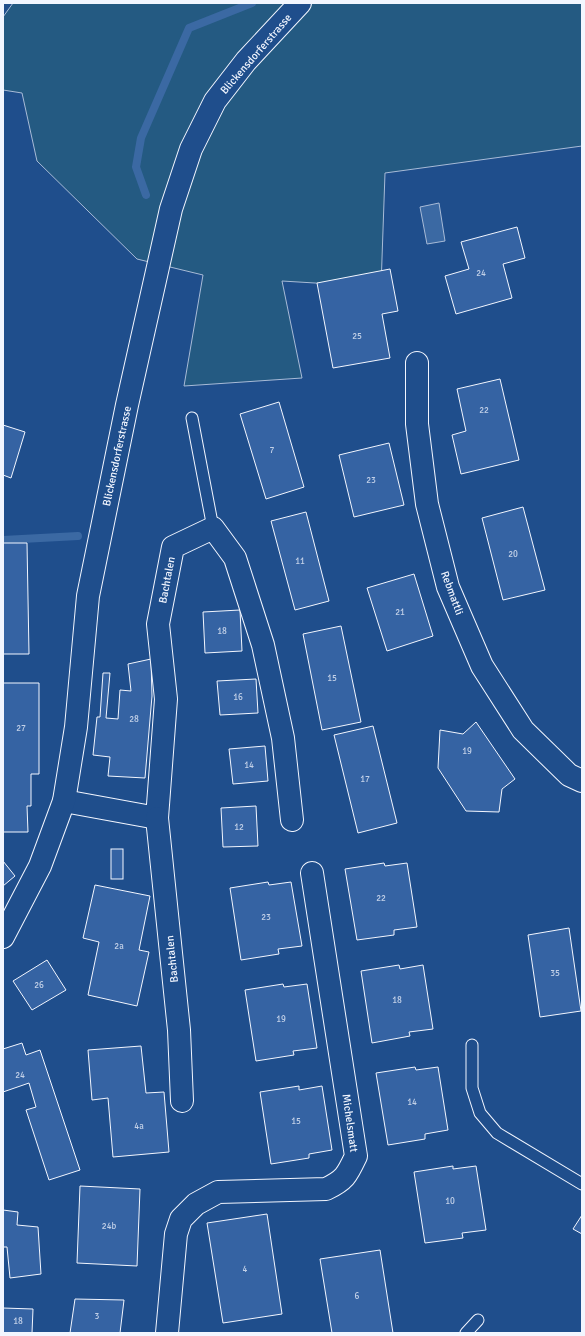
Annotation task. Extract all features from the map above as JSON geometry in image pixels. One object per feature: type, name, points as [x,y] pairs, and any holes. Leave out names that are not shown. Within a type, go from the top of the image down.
[{"type":"street","name":"Blickensdorferstrasse","points":[[3,937],[40,866],[64,801],[76,727],[88,596],[127,405],[171,209],[190,149],[215,101],[246,61],[300,3]]},
{"type":"street","name":"Rebmattli","points":[[417,363],[417,424],[427,504],[448,587],[482,666],[523,730],[569,774],[582,780]]},
{"type":"street","points":[[213,528],[235,558],[263,645],[283,738],[292,820]]},
{"type":"street","name":"Bachtalen","points":[[182,1101],[179,1030],[156,818],[166,699],[158,624],[173,547],[213,528]]},
{"type":"street","points":[[64,801],[156,818]]},
{"type":"street","name":"Michelsmatt","points":[[167,1333],[176,1234],[181,1219],[196,1204],[218,1192],[326,1189],[339,1183],[348,1173],[356,1156],[312,873]]},
{"type":"lane","points":[[192,418],[213,528]]},
{"type":"lane","points":[[472,1045],[472,1088],[480,1113],[497,1133],[582,1184]]},
{"type":"lane","points":[[466,1333],[478,1320]]},
{"type":"shaded area","points":[[13,3],[582,3],[582,146],[385,173],[381,287],[282,281],[302,378],[184,386],[203,275],[137,259],[37,161],[22,93],[3,90],[3,17]]},
{"type":"shaded area","points":[[439,203],[445,241],[427,244],[420,207]]},
{"type":"building","points":[[517,227],[525,258],[503,264],[512,298],[456,314],[445,276],[469,269],[461,242]]},
{"type":"building","points":[[390,269],[398,311],[382,314],[390,358],[333,368],[317,283]]},
{"type":"building","points":[[500,379],[519,460],[461,474],[452,435],[466,431],[457,389]]},
{"type":"building","points":[[279,402],[304,487],[266,499],[240,414]]},
{"type":"building","points":[[3,425],[25,432],[11,478],[3,475]]},
{"type":"building","points":[[389,443],[404,505],[354,517],[339,455]]},
{"type":"building","points":[[523,507],[545,590],[503,600],[482,518]]},
{"type":"building","points":[[306,512],[329,601],[295,610],[271,521]]},
{"type":"building","points":[[3,543],[27,543],[29,654],[3,654]]},
{"type":"building","points":[[414,574],[433,636],[387,651],[367,588]]},
{"type":"building","points":[[240,610],[242,651],[205,653],[203,612]]},
{"type":"building","points":[[341,626],[361,722],[322,730],[303,634]]},
{"type":"building","points":[[151,659],[152,696],[145,778],[108,776],[110,757],[93,755],[97,717],[100,717],[103,673],[110,673],[106,718],[118,719],[120,690],[131,691],[128,664]]},
{"type":"building","points":[[256,679],[258,713],[220,715],[217,681]]},
{"type":"building","points":[[3,683],[39,683],[39,774],[31,774],[31,806],[27,806],[28,832],[3,832]]},
{"type":"building","points":[[476,722],[515,779],[502,789],[499,812],[466,811],[438,768],[440,730],[463,734]]},
{"type":"building","points":[[373,726],[397,823],[358,833],[334,735]]},
{"type":"building","points":[[265,746],[268,781],[233,784],[229,749]]},
{"type":"building","points":[[256,806],[258,846],[223,847],[221,808]]},
{"type":"building","points":[[111,849],[123,849],[123,879],[111,879]]},
{"type":"building","points":[[3,861],[15,876],[3,886]]},
{"type":"building","points":[[384,863],[385,866],[407,863],[417,927],[394,930],[394,935],[357,940],[345,869]]},
{"type":"building","points":[[268,882],[269,885],[291,882],[302,946],[278,949],[279,954],[241,960],[230,888]]},
{"type":"building","points":[[95,885],[150,896],[139,950],[149,952],[137,1006],[88,995],[99,942],[83,938]]},
{"type":"building","points":[[569,928],[581,1011],[540,1017],[528,935]]},
{"type":"building","points":[[47,960],[66,990],[32,1010],[13,981]]},
{"type":"building","points":[[399,965],[400,969],[423,965],[433,1029],[409,1032],[410,1036],[372,1043],[361,971]]},
{"type":"building","points":[[283,984],[284,987],[307,984],[317,1048],[293,1051],[294,1055],[256,1061],[245,990]]},
{"type":"building","points":[[22,1043],[26,1055],[40,1050],[80,1170],[49,1180],[26,1110],[36,1107],[29,1083],[3,1092],[3,1049]]},
{"type":"building","points":[[141,1046],[146,1093],[164,1092],[169,1152],[113,1157],[108,1098],[92,1100],[88,1050]]},
{"type":"building","points":[[415,1067],[416,1070],[438,1067],[448,1130],[425,1134],[425,1139],[388,1145],[376,1073]]},
{"type":"building","points":[[299,1086],[299,1090],[322,1086],[332,1150],[309,1154],[309,1158],[271,1164],[260,1092]]},
{"type":"building","points":[[453,1166],[453,1169],[476,1166],[486,1230],[462,1233],[463,1238],[425,1243],[414,1172]]},
{"type":"building","points":[[80,1186],[140,1189],[137,1266],[77,1263]]},
{"type":"building","points":[[3,1210],[18,1212],[17,1225],[38,1227],[41,1274],[10,1278],[7,1247],[3,1247]]},
{"type":"building","points":[[267,1214],[282,1314],[223,1323],[207,1223]]},
{"type":"building","points":[[582,1215],[582,1234],[573,1229]]},
{"type":"building","points":[[380,1250],[393,1333],[332,1333],[320,1259]]},
{"type":"building","points":[[75,1299],[124,1300],[120,1333],[70,1333]]},
{"type":"building","points":[[3,1308],[33,1309],[32,1333],[3,1333]]},
{"type":"waterway","points":[[146,195],[136,167],[141,138],[189,28],[252,3]]},
{"type":"waterway","points":[[3,540],[78,536]]}]
